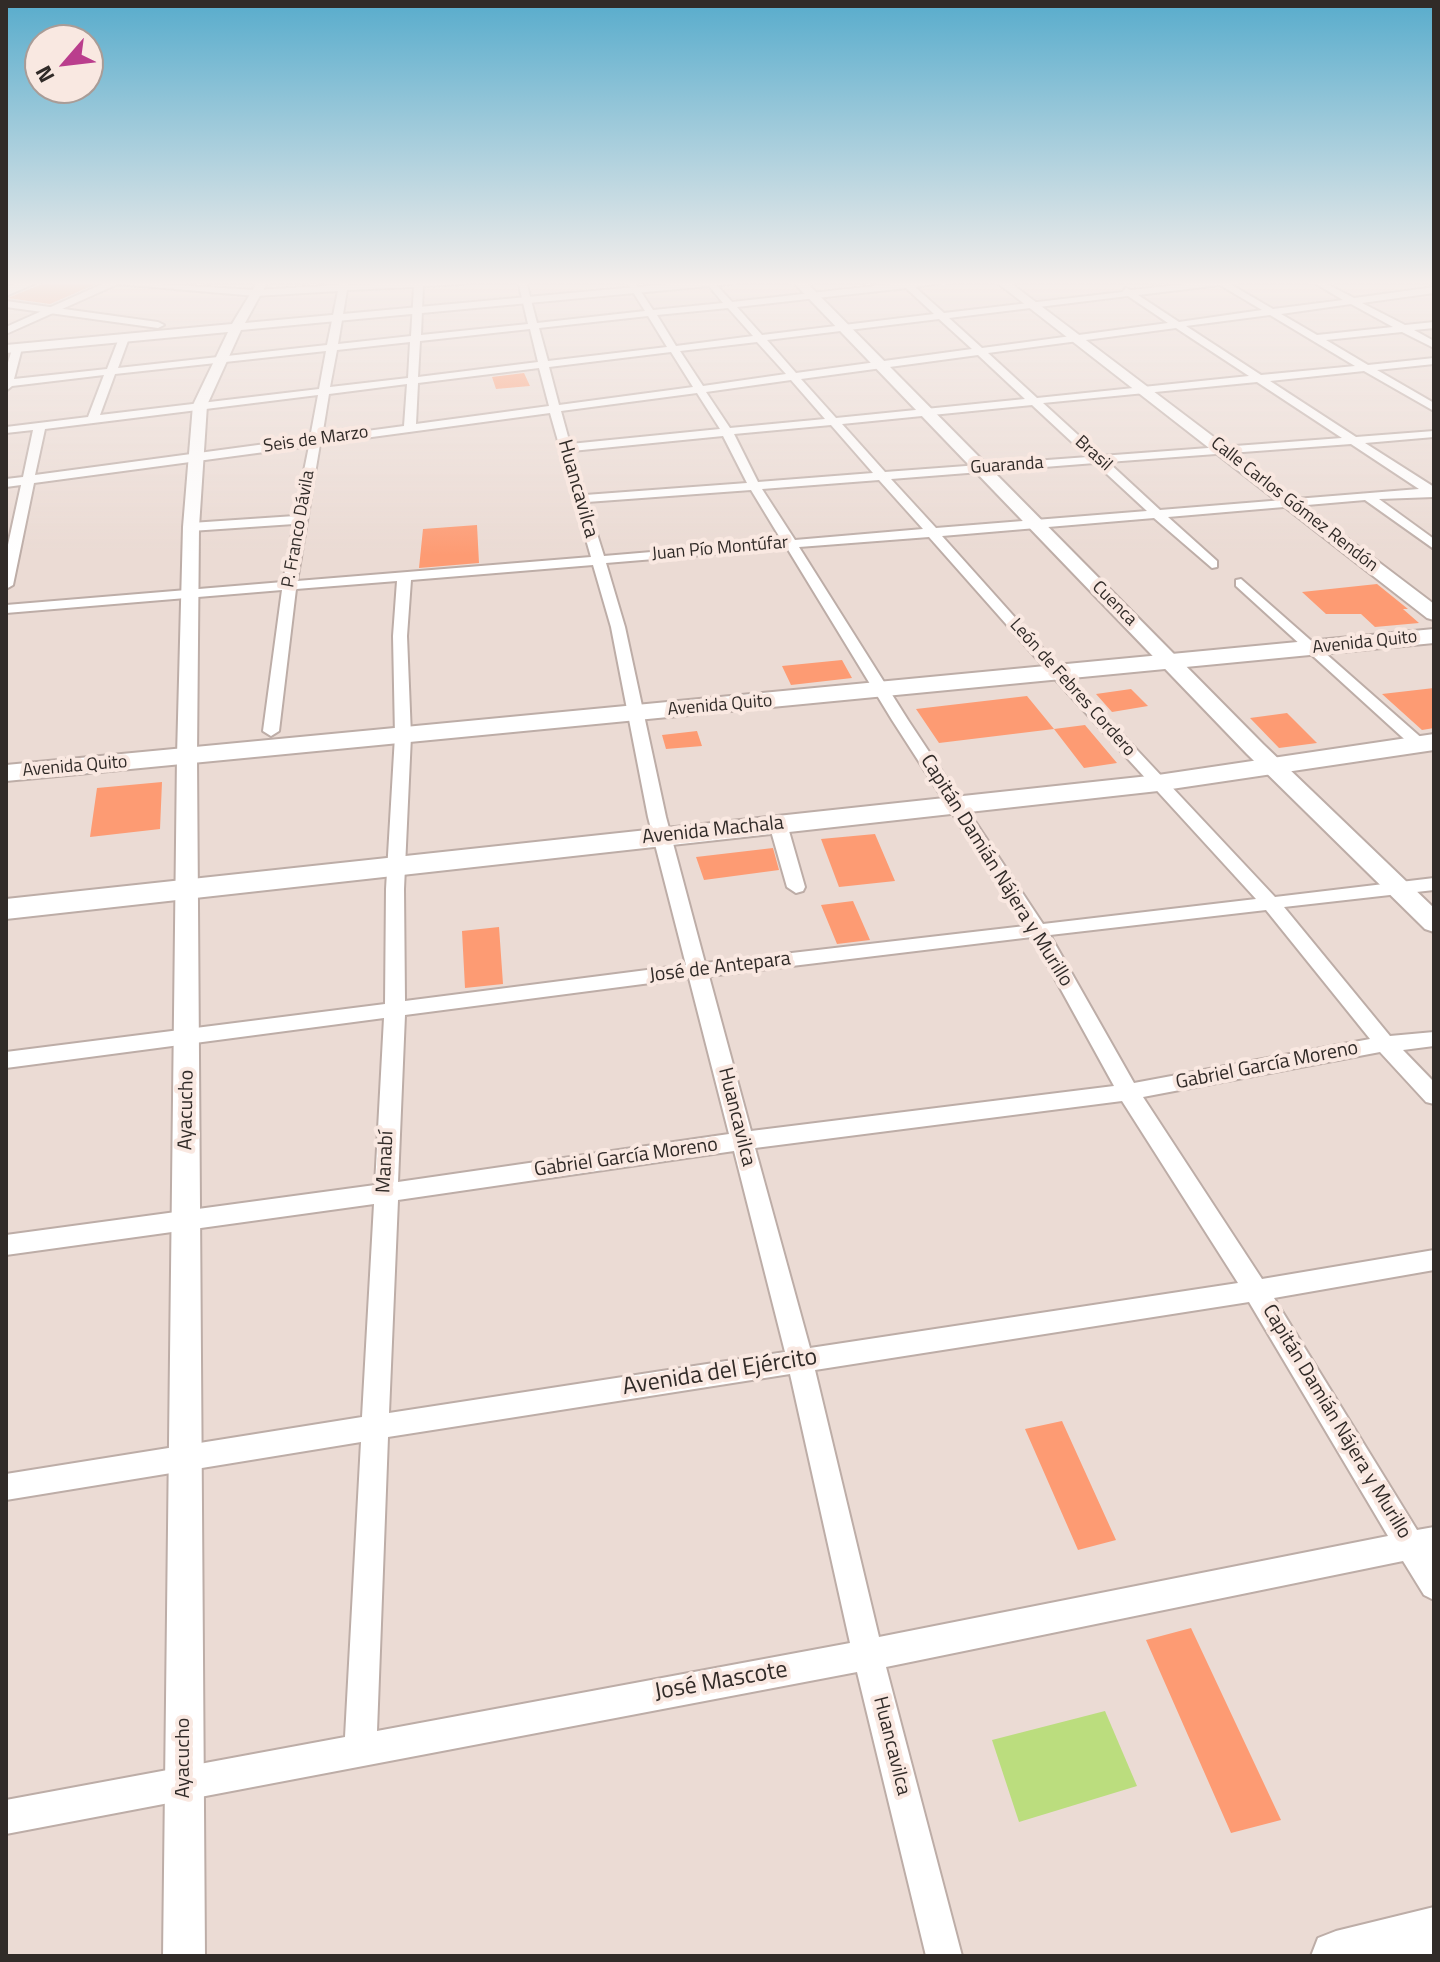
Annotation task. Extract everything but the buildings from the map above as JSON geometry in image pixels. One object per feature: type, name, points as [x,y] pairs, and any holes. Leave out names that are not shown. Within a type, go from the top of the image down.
[{"type":"main road","name":"Cuenca","points":[[888,373],[1272,765],[1434,923]]},
{"type":"main road","name":"Calle Carlos Gómez Rendón","points":[[1121,373],[1434,614]]},
{"type":"main road","name":"Avenida Quito","points":[[6,773],[1434,636]]},
{"type":"main road","name":"Avenida Machala","points":[[6,909],[1158,783],[1429,745]]},
{"type":"main road","points":[[1336,1956],[1434,1932]]},
{"type":"street","points":[[6,384],[98,373]]},
{"type":"street","points":[[93,419],[110,373]]},
{"type":"street","name":"Ayacucho","points":[[184,1956],[187,756],[191,527],[200,405],[215,373]]},
{"type":"street","name":"P. Franco Dávila","points":[[271,731],[289,586],[328,373]]},
{"type":"street","points":[[410,427],[413,373]]},
{"type":"street","points":[[6,430],[474,373]]},
{"type":"street","name":"Huancavilca","points":[[546,373],[565,448],[618,627],[662,836],[700,970],[800,1360],[868,1655],[944,1956]]},
{"type":"street","name":"Capitán Damián Nájera y Murillo","points":[[689,373],[727,432],[754,485],[954,805],[1037,929],[1128,1092],[1422,1543],[1434,1585]]},
{"type":"street","name":"León de Febres Cordero","points":[[790,373],[1057,673],[1271,904],[1385,1044],[1434,1096]]},
{"type":"street","name":"Seis de Marzo","points":[[6,483],[818,373]]},
{"type":"street","name":"Brasil","points":[[1003,373],[1212,564]]},
{"type":"street","points":[[1249,373],[1433,492]]},
{"type":"street","points":[[565,448],[1317,373]]},
{"type":"street","points":[[1375,373],[1434,408]]},
{"type":"street","points":[[6,585],[40,426]]},
{"type":"street","name":"Guaranda","points":[[580,499],[1434,434]]},
{"type":"street","name":"Juan Pío Montúfar","points":[[6,609],[1433,492]]},
{"type":"street","points":[[1368,497],[1434,545]]},
{"type":"street","points":[[191,527],[300,520]]},
{"type":"street","name":"Manabí","points":[[360,1748],[395,1009],[403,736],[400,636],[404,577]]},
{"type":"street","points":[[1241,583],[1311,648],[1429,745]]},
{"type":"street","points":[[778,824],[796,887]]},
{"type":"street","name":"José de Antepara","points":[[6,1060],[700,970],[1434,884]]},
{"type":"street","name":"Gabriel García Moreno","points":[[6,1245],[186,1222],[742,1141],[1128,1092],[1385,1044],[1434,1039]]},
{"type":"street","name":"Avenida del Ejército","points":[[6,1487],[800,1360],[1256,1291],[1434,1260]]},
{"type":"street","name":"José Mascote","points":[[6,1817],[360,1748],[868,1655],[1422,1543]]},
{"type":"green space","points":[[1105,1711],[1137,1786],[1019,1822],[992,1740]]}]
